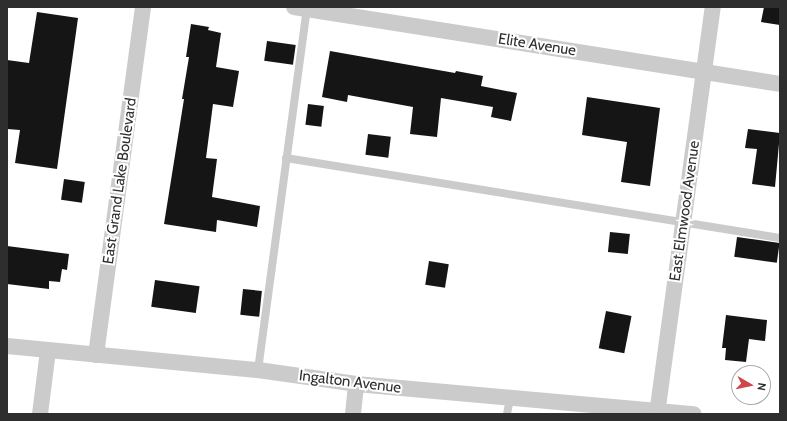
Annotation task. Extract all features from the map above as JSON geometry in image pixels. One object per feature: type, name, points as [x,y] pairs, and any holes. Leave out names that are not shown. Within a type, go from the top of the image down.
[{"type":"street","name":"East Grand Lake Boulevard","points":[[96,355],[143,7]]},
{"type":"street","name":"East Elmwood Avenue","points":[[658,412],[713,7]]},
{"type":"street","name":"Elite Avenue","points":[[302,8],[780,84]]},
{"type":"street","name":"Ingalton Avenue","points":[[7,346],[258,370],[356,384],[694,414]]},
{"type":"street","points":[[40,414],[48,351]]},
{"type":"street","points":[[353,414],[356,384]]},
{"type":"lane","points":[[258,370],[286,158],[302,8]]},
{"type":"lane","points":[[286,158],[780,238]]},
{"type":"lane","points":[[507,414],[510,398]]},
{"type":"building","points":[[764,7],[780,7],[780,25],[761,22]]},
{"type":"building","points":[[37,12],[78,18],[57,169],[15,163],[20,130],[7,129],[7,60],[29,63]]},
{"type":"building","points":[[191,24],[209,27],[208,30],[221,33],[216,67],[239,71],[233,107],[213,104],[206,158],[217,159],[212,197],[260,206],[257,227],[217,220],[216,232],[164,224],[184,99],[182,99],[189,57],[186,57]]},
{"type":"building","points":[[267,41],[296,45],[293,65],[264,61]]},
{"type":"building","points":[[330,51],[455,73],[456,71],[483,76],[481,86],[517,93],[511,121],[491,117],[493,107],[441,98],[437,137],[410,134],[413,107],[348,95],[347,102],[322,97]]},
{"type":"building","points":[[587,97],[660,108],[650,186],[621,182],[627,142],[582,135]]},
{"type":"building","points":[[308,104],[324,106],[321,127],[305,125]]},
{"type":"building","points":[[748,129],[780,133],[775,187],[752,184],[757,149],[745,148]]},
{"type":"building","points":[[368,134],[391,137],[388,158],[365,155]]},
{"type":"building","points":[[64,179],[85,182],[82,203],[61,200]]},
{"type":"building","points":[[610,232],[630,234],[628,254],[608,252]]},
{"type":"building","points":[[737,237],[780,243],[777,263],[734,257]]},
{"type":"building","points":[[7,246],[69,254],[67,270],[62,269],[60,282],[49,281],[49,289],[7,284]]},
{"type":"building","points":[[429,261],[449,264],[445,288],[425,285]]},
{"type":"building","points":[[155,280],[200,286],[196,313],[151,307]]},
{"type":"building","points":[[243,289],[262,291],[259,317],[240,315]]},
{"type":"building","points":[[606,311],[632,316],[624,353],[599,348]]},
{"type":"building","points":[[726,315],[767,320],[765,341],[749,339],[746,362],[725,360],[726,348],[722,348]]}]
